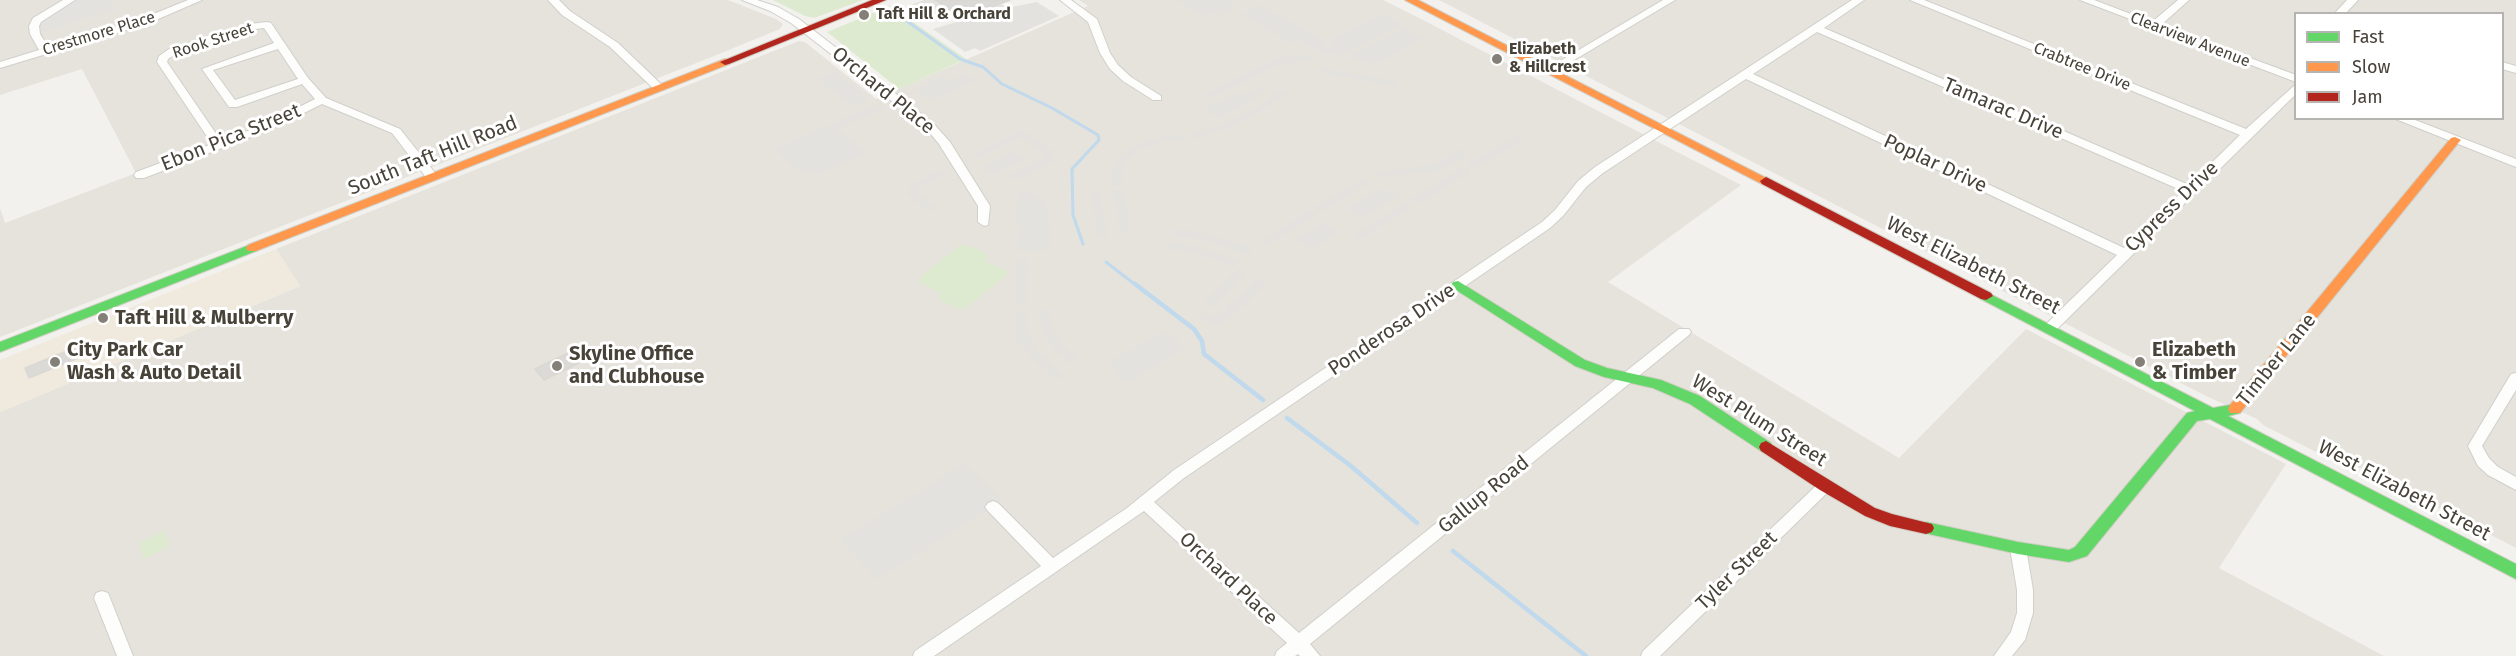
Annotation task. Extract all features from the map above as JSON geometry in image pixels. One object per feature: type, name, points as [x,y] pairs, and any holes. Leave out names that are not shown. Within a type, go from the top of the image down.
[{"type":"main road","name":"South Taft Hill Road","points":[[0,347],[881,0]]},
{"type":"main road","name":"West Elizabeth Street","points":[[1410,0],[2050,328],[2516,572]]},
{"type":"main road","name":"Timber Lane","points":[[2018,548],[2069,555],[2082,552],[2192,417],[2238,410],[2455,140]]},
{"type":"main road","name":"West Plum Street","points":[[1458,285],[1569,357],[1598,370],[1662,386],[1695,400],[1825,486],[1870,512],[1890,520],[2018,548]]},
{"type":"street","points":[[45,51],[35,34],[34,26],[42,15],[70,0]]},
{"type":"street","name":"Crestmore Place","points":[[0,65],[163,14],[197,0]]},
{"type":"street","points":[[553,0],[566,13],[614,45],[659,88]]},
{"type":"street","name":"Orchard Place","points":[[747,0],[784,14],[937,133],[984,206],[984,222]]},
{"type":"street","points":[[1065,0],[1093,21],[1105,53],[1114,67],[1127,80],[1157,98]]},
{"type":"street","points":[[1550,70],[1670,0]]},
{"type":"street","name":"Ponderosa Drive","points":[[921,656],[1145,503],[1179,474],[1546,225],[1592,176],[1859,0]]},
{"type":"street","name":"Crabtree Drive","points":[[1916,0],[2248,134]]},
{"type":"street","name":"Clearview Avenue","points":[[2085,0],[2294,79]]},
{"type":"street","points":[[2153,26],[2184,0]]},
{"type":"street","points":[[2341,12],[2353,0]]},
{"type":"street","name":"Rook Street","points":[[218,145],[162,62],[163,58],[173,51],[254,26],[267,25],[279,45]]},
{"type":"street","name":"Tamarac Drive","points":[[1816,28],[2190,190]]},
{"type":"street","points":[[304,80],[233,105],[207,69],[279,45],[304,80],[322,100],[396,131],[432,177]]},
{"type":"street","name":"Poplar Drive","points":[[1745,74],[2124,254]]},
{"type":"street","name":"Cypress Drive","points":[[2050,328],[2294,88]]},
{"type":"street","name":"Ebon Pica Street","points":[[140,175],[270,126],[322,100]]},
{"type":"street","points":[[2403,120],[2516,163]]},
{"type":"street","name":"Gallup Road","points":[[1283,656],[1684,332]]},
{"type":"street","points":[[2516,378],[2475,443],[2477,454],[2493,471],[2516,484]]},
{"type":"street","name":"Tyler Street","points":[[1649,656],[1825,486]]},
{"type":"street","name":"Orchard Place","points":[[1145,503],[1312,656]]},
{"type":"street","points":[[993,507],[1052,567]]},
{"type":"street","points":[[2002,656],[2019,635],[2025,613],[2025,590],[2018,548]]},
{"type":"street","points":[[102,597],[124,656]]},
{"type":"shaded area","points":[[0,0],[728,0],[783,24],[780,29],[714,56],[0,337],[0,208],[5,223],[136,173],[82,69],[0,95]]},
{"type":"shaded area","points":[[70,0],[108,0],[118,9],[35,34],[37,20]]},
{"type":"shaded area","points":[[924,0],[934,0],[946,8],[921,21],[903,8]]},
{"type":"shaded area","points":[[1079,0],[1383,0],[1421,19],[1741,185],[1608,282],[1899,458],[2026,329],[2286,464],[2219,568],[2384,656],[0,656],[0,412],[300,286],[276,249],[799,41],[805,42],[876,99],[1088,6]]},
{"type":"shaded area","points":[[1177,0],[1233,0],[1230,7],[1234,9],[1221,16],[1215,12],[1205,17]]},
{"type":"shaded area","points":[[1439,0],[2516,0],[2516,548],[2363,469],[2324,456],[2263,425],[2257,419],[2206,396]]},
{"type":"shaded area","points":[[1037,2],[1059,16],[980,51],[975,48],[965,52],[933,29],[960,21],[1001,4],[1007,8]]},
{"type":"shaded area","points":[[1261,5],[1325,41],[1320,43],[1327,47],[1334,44],[1329,40],[1382,14],[1403,24],[1340,56],[1334,53],[1328,56],[1300,40],[1293,44],[1241,14]]},
{"type":"shaded area","points":[[1404,28],[1424,38],[1376,64],[1347,57]]},
{"type":"shaded area","points":[[1296,55],[1316,56],[1315,60],[1280,64],[1210,98],[1204,94],[1276,59]]},
{"type":"shaded area","points":[[1320,67],[1399,82],[1396,87],[1318,72]]},
{"type":"shaded area","points":[[835,72],[869,99],[852,106],[818,79]]},
{"type":"shaded area","points":[[966,73],[976,81],[931,101],[915,89],[942,77],[948,81]]},
{"type":"shaded area","points":[[1258,86],[1266,89],[1252,100],[1219,118],[1205,109],[1239,92],[1246,96]]},
{"type":"shaded area","points":[[1278,90],[1287,93],[1265,109],[1227,129],[1191,139],[1189,134],[1223,124],[1264,103]]},
{"type":"shaded area","points":[[879,103],[885,108],[838,129],[867,153],[818,175],[813,171],[803,175],[774,149]]},
{"type":"shaded area","points":[[1023,130],[1055,153],[1049,157],[1055,162],[1015,181],[1008,176],[1048,156],[1021,137],[977,158],[973,154]]},
{"type":"shaded area","points":[[1168,135],[1183,135],[1185,140],[1162,142],[1137,151],[1123,166],[1122,185],[1112,187],[1112,171],[1121,155],[1141,142]]},
{"type":"shaded area","points":[[1516,135],[1524,139],[1474,170],[1466,165]]},
{"type":"shaded area","points":[[1461,149],[1469,154],[1444,169],[1380,178],[1377,172],[1433,165]]},
{"type":"shaded area","points":[[1014,151],[1025,159],[992,175],[981,167]]},
{"type":"shaded area","points":[[1464,167],[1471,172],[1419,204],[1411,199]]},
{"type":"shaded area","points":[[940,170],[946,174],[915,189],[937,208],[929,212],[906,193],[914,189],[909,185]]},
{"type":"shaded area","points":[[1362,179],[1369,183],[1320,212],[1313,208]]},
{"type":"shaded area","points":[[1381,188],[1388,192],[1392,190],[1400,195],[1362,218],[1347,208]]},
{"type":"shaded area","points":[[1122,189],[1130,230],[1121,232],[1113,190]]},
{"type":"shaded area","points":[[1021,190],[1036,194],[1046,204],[1051,249],[1018,252],[1019,224],[1015,209],[1023,206],[1016,203]]},
{"type":"shaded area","points":[[1100,190],[1107,237],[1098,238],[1091,192]]},
{"type":"shaded area","points":[[1404,203],[1411,208],[1359,240],[1352,236]]},
{"type":"shaded area","points":[[1309,210],[1317,215],[1266,246],[1258,243]]},
{"type":"shaded area","points":[[1324,222],[1339,232],[1310,250],[1295,239]]},
{"type":"shaded area","points":[[1174,228],[1208,234],[1252,248],[1248,254],[1212,242],[1172,235]]},
{"type":"shaded area","points":[[1167,243],[1197,247],[1240,261],[1235,266],[1186,251],[1166,249]]},
{"type":"shaded area","points":[[276,249],[300,286],[0,412],[0,360]]},
{"type":"shaded area","points":[[1018,259],[1028,259],[1025,304],[1015,304]]},
{"type":"shaded area","points":[[1237,270],[1247,272],[1212,307],[1204,302]]},
{"type":"shaded area","points":[[1257,279],[1267,282],[1241,309],[1216,327],[1198,316],[1204,312],[1216,318]]},
{"type":"shaded area","points":[[1050,308],[1055,333],[1062,344],[1078,358],[1070,363],[1053,348],[1044,335],[1041,309]]},
{"type":"shaded area","points":[[1015,313],[1025,313],[1029,338],[1039,352],[1064,376],[1056,380],[1027,353],[1017,339]]},
{"type":"shaded area","points":[[1162,331],[1168,336],[1172,334],[1181,341],[1178,344],[1184,349],[1128,383],[1121,378],[1114,369],[1116,367],[1110,362]]},
{"type":"shaded area","points":[[965,463],[1003,500],[877,580],[841,540],[842,538]]},
{"type":"green space","points":[[773,0],[863,0],[814,18]]},
{"type":"green space","points":[[890,6],[966,59],[899,89],[827,32]]},
{"type":"green space","points":[[967,245],[986,253],[987,258],[984,261],[1006,270],[1007,275],[966,308],[958,309],[940,300],[941,293],[920,283],[920,277],[959,246]]},
{"type":"green space","points":[[164,531],[169,544],[166,548],[144,559],[139,543]]},
{"type":"building","points":[[935,0],[1010,0],[962,18]]},
{"type":"building","name":"City Park Car Wash & Auto Detail","points":[[79,346],[83,356],[29,378],[25,368]]},
{"type":"building","name":"Skyline Office and Clubhouse","points":[[570,352],[579,363],[544,380],[535,369]]},
{"type":"waterway","points":[[890,9],[960,59],[983,67],[1002,84],[1052,108],[1098,135],[1099,140],[1072,169],[1073,215],[1083,244]]},
{"type":"waterway","points":[[1106,262],[1137,286]]},
{"type":"waterway","points":[[1135,284],[1194,329],[1202,341],[1204,354],[1263,400]]},
{"type":"waterway","points":[[1287,418],[1351,466],[1417,523]]},
{"type":"waterway","points":[[1453,551],[1586,656]]},
{"type":"traffic: fast","points":[[0,347],[252,248]]},
{"type":"traffic: fast","points":[[1458,285],[1580,363],[1604,372],[1656,384],[1695,400],[1766,447]]},
{"type":"traffic: fast","points":[[1986,296],[2516,572]]},
{"type":"traffic: fast","points":[[1926,528],[2018,548],[2069,556],[2081,552],[2192,417],[2235,409]]},
{"type":"traffic: slow","points":[[1410,0],[1766,181]]},
{"type":"traffic: slow","points":[[252,248],[725,62]]},
{"type":"traffic: slow","points":[[2235,409],[2455,140]]},
{"type":"traffic: jam","points":[[725,62],[881,0]]},
{"type":"traffic: jam","points":[[1766,181],[1986,296]]},
{"type":"traffic: jam","points":[[1766,447],[1825,486],[1870,512],[1890,520],[1926,528]]},
{"type":"place","name":"Taft Hill & Orchard","points":[[864,15]]},
{"type":"place","name":"Elizabeth & Hillcrest","points":[[1497,59]]},
{"type":"place","name":"Taft Hill & Mulberry","points":[[103,318]]},
{"type":"place","name":"City Park Car Wash & Auto Detail","points":[[55,362]]},
{"type":"place","name":"Elizabeth & Timber","points":[[2140,362]]},
{"type":"place","name":"Skyline Office and Clubhouse","points":[[557,366]]}]
